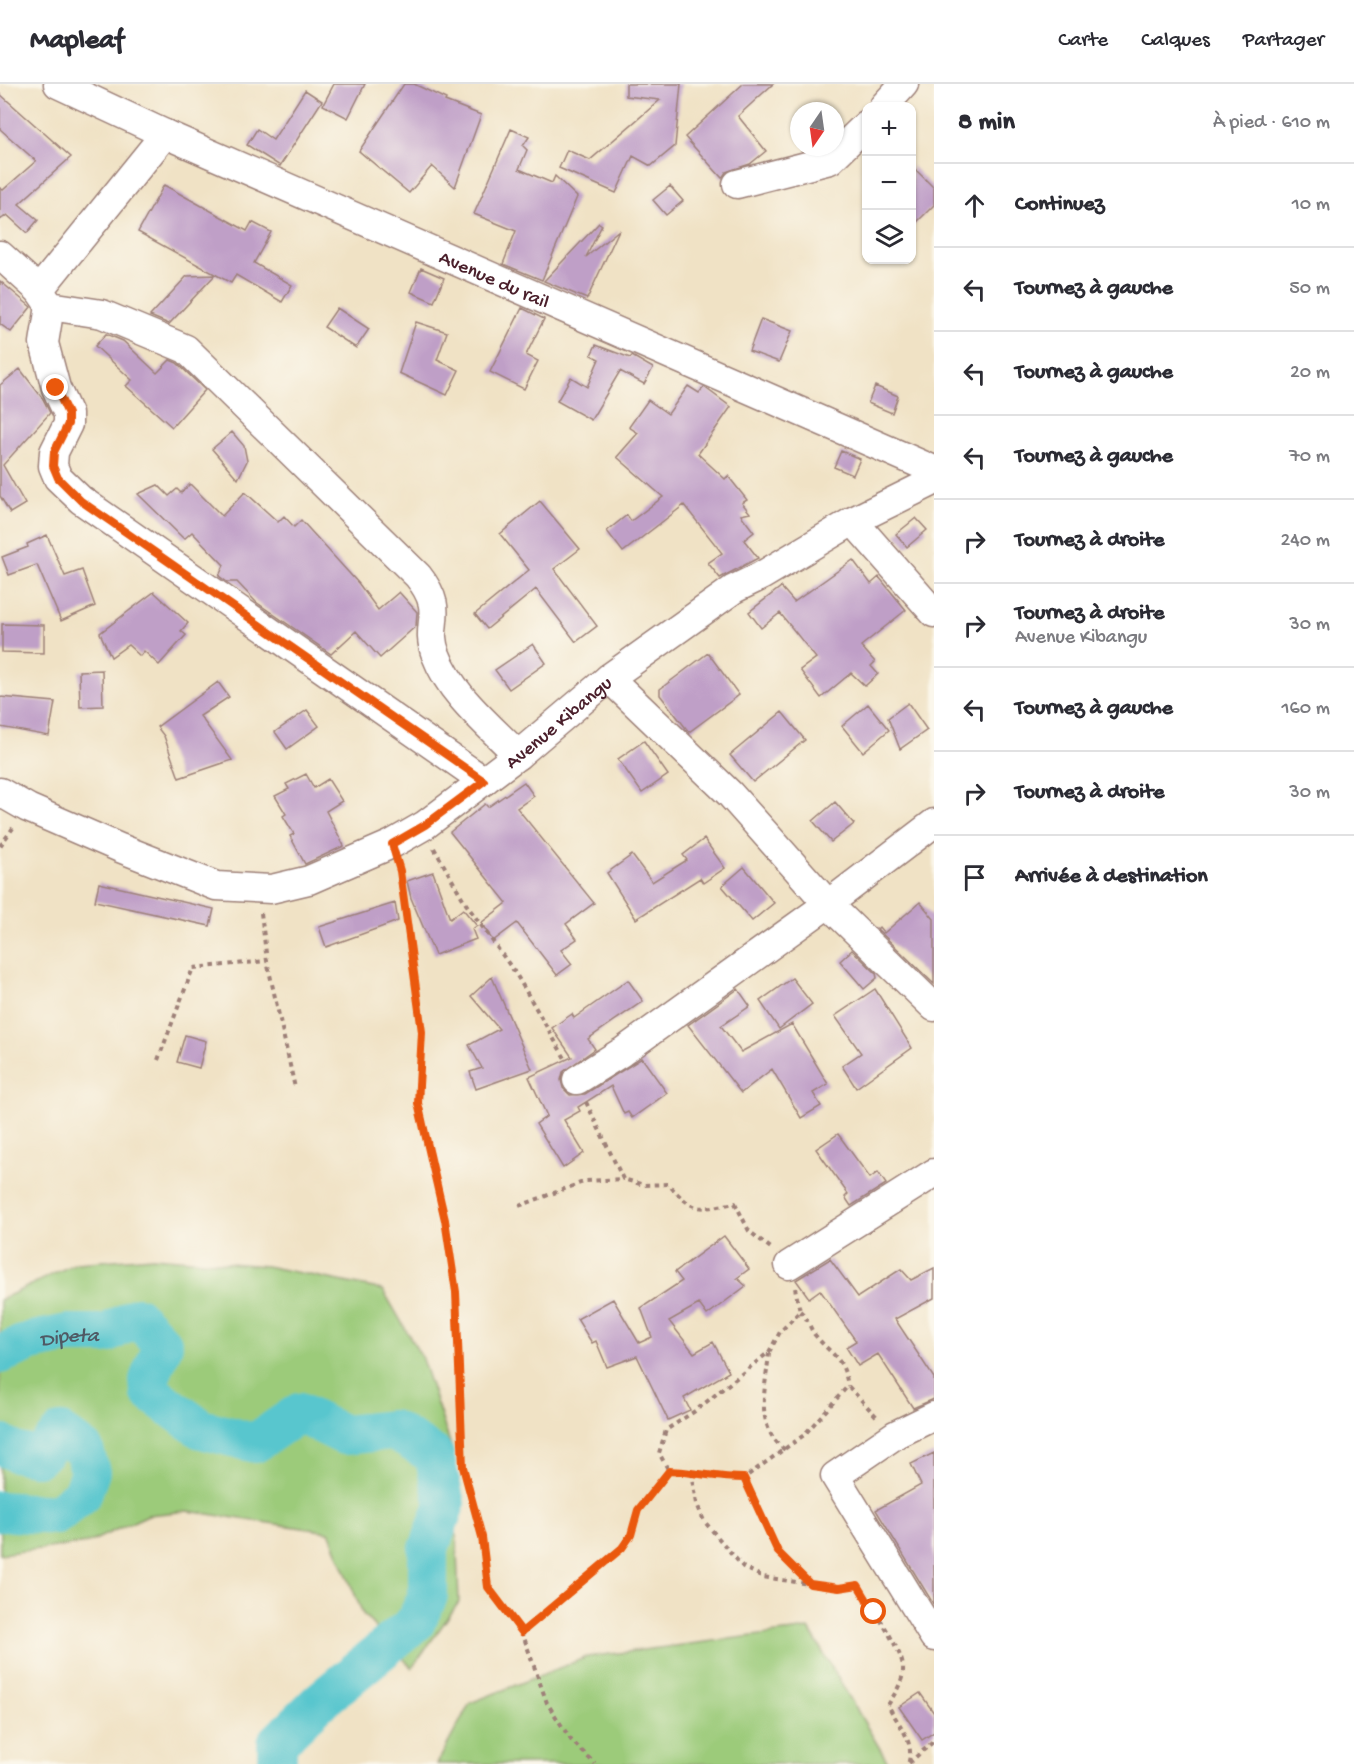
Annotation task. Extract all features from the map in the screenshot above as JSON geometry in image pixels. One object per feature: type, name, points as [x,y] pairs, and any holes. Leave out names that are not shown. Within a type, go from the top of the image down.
[{"type":"street","name":"Avenue du rail","points":[[58,84],[165,134],[934,470]]},
{"type":"street","points":[[888,102],[904,84]]},
{"type":"street","points":[[737,184],[830,160],[862,130]]},
{"type":"street","points":[[165,134],[45,298],[44,343],[56,388],[68,414],[65,431],[54,452],[53,466],[58,478],[81,501],[484,781]]},
{"type":"street","points":[[0,255],[45,298],[102,314],[186,350],[418,576],[431,593],[436,611],[433,634],[435,653],[444,673],[455,690],[518,755]]},
{"type":"street","name":"Avenue Kibangu","points":[[0,792],[28,808],[216,886],[271,889],[309,880],[392,844],[425,825],[518,755],[609,678],[734,589],[762,576],[853,521],[934,481]]},
{"type":"street","points":[[853,521],[934,613]]},
{"type":"street","points":[[609,678],[730,794],[828,904],[934,1007]]},
{"type":"street","points":[[577,1080],[622,1052],[828,904],[934,823]]},
{"type":"street","points":[[789,1265],[934,1173]]},
{"type":"street","points":[[934,1416],[895,1435],[835,1476],[934,1637]]},
{"type":"path","points":[[392,844],[400,871],[422,1032],[418,1103],[445,1220],[456,1292],[463,1467],[482,1537],[488,1587],[522,1632],[548,1703],[571,1740],[595,1764]]},
{"type":"path","points":[[257,889],[267,961],[295,1088]]},
{"type":"path","points":[[158,1060],[194,968],[267,961]]},
{"type":"path","points":[[519,1206],[586,1181],[623,1179]]},
{"type":"path","points":[[789,1265],[800,1311],[807,1317],[814,1334],[842,1363],[848,1386],[886,1429],[895,1435]]},
{"type":"path","points":[[669,1471],[659,1453],[666,1430],[695,1411],[769,1352],[780,1332],[800,1311]]},
{"type":"path","points":[[769,1352],[763,1414],[775,1442],[785,1450]]},
{"type":"path","points":[[669,1471],[744,1478],[804,1435],[848,1386]]},
{"type":"path","points":[[522,1632],[622,1548],[631,1535],[638,1510],[669,1471]]},
{"type":"path","points":[[692,1472],[697,1504],[704,1521],[743,1567],[763,1576],[810,1584],[839,1588],[858,1585],[887,1631],[903,1664],[899,1686],[888,1705],[908,1738],[912,1754],[908,1764]]},
{"type":"path","points":[[744,1478],[778,1552],[810,1584]]},
{"type":"path","points":[[908,1764],[919,1751],[934,1741]]},
{"type":"green space","points":[[153,1257],[266,1266],[383,1290],[421,1356],[453,1452],[459,1602],[412,1668],[363,1614],[329,1532],[188,1511],[148,1515],[88,1543],[0,1554],[0,1300],[76,1263]]},
{"type":"green space","points":[[809,1629],[889,1764],[437,1764],[470,1703],[587,1657]]},
{"type":"building","points":[[334,84],[365,84],[348,118],[323,105]]},
{"type":"building","points":[[404,84],[414,84],[446,99],[445,101],[481,115],[455,187],[432,166],[409,193],[359,151]]},
{"type":"building","points":[[626,84],[681,84],[675,146],[651,166],[633,156],[616,193],[559,168],[567,150],[590,160],[660,100],[626,96]]},
{"type":"building","points":[[743,84],[773,84],[738,116],[766,151],[750,164],[726,172],[722,178],[685,137]]},
{"type":"building","points":[[305,90],[322,101],[280,166],[247,145],[257,129],[273,140]]},
{"type":"building","points":[[0,94],[71,157],[19,204],[38,220],[27,233],[7,215],[0,220],[0,188],[3,190],[36,161],[0,129]]},
{"type":"building","points":[[511,129],[529,137],[523,146],[527,150],[519,169],[552,183],[555,176],[577,197],[542,280],[503,264],[516,231],[474,214]]},
{"type":"building","points":[[916,170],[934,188],[934,205],[916,223]]},
{"type":"building","points":[[164,185],[247,231],[252,222],[271,232],[254,263],[292,285],[282,302],[236,275],[231,283],[138,232]]},
{"type":"building","points":[[670,186],[683,201],[666,215],[653,200]]},
{"type":"building","points":[[599,223],[602,225],[586,257],[619,230],[587,299],[544,281]]},
{"type":"building","points":[[421,268],[444,278],[434,302],[411,292]]},
{"type":"building","points":[[215,275],[169,324],[150,316],[187,276]]},
{"type":"building","points":[[0,281],[31,307],[11,332],[0,324]]},
{"type":"building","points":[[337,308],[369,329],[356,348],[324,327]]},
{"type":"building","points":[[522,308],[544,319],[526,355],[538,361],[524,389],[490,372]]},
{"type":"building","points":[[761,319],[792,331],[779,362],[749,351]]},
{"type":"building","points":[[416,322],[447,332],[437,360],[459,370],[447,395],[399,373]]},
{"type":"building","points":[[106,334],[123,341],[157,373],[170,360],[177,363],[205,390],[172,427],[126,386],[132,380],[95,346]]},
{"type":"building","points":[[596,345],[630,358],[632,356],[653,368],[644,384],[620,371],[591,420],[557,401],[571,377],[587,387],[599,359],[591,355]]},
{"type":"building","points":[[20,369],[43,399],[50,413],[3,465],[25,504],[10,513],[0,496],[0,385]]},
{"type":"building","points":[[688,386],[699,393],[704,387],[731,407],[698,454],[725,479],[728,476],[747,500],[742,503],[750,513],[741,515],[754,532],[744,540],[758,558],[720,578],[708,563],[722,553],[684,505],[623,552],[607,531],[627,515],[631,521],[663,497],[617,457],[638,433],[629,427],[648,400],[668,414]]},
{"type":"building","points":[[875,386],[898,396],[892,413],[868,403]]},
{"type":"building","points":[[232,432],[244,446],[247,461],[238,479],[212,449]]},
{"type":"building","points":[[841,451],[860,459],[853,475],[834,467]]},
{"type":"building","points":[[190,484],[222,516],[245,492],[278,522],[284,516],[294,527],[301,520],[359,584],[378,610],[399,592],[417,612],[416,626],[380,658],[356,631],[331,654],[256,602],[237,582],[227,582],[219,576],[224,565],[192,532],[184,539],[138,494],[158,485],[169,496],[177,489],[181,493]]},
{"type":"building","points":[[540,501],[580,549],[554,569],[597,626],[576,642],[536,589],[487,629],[475,614],[529,570],[500,534]]},
{"type":"building","points":[[916,518],[927,530],[907,547],[896,534]]},
{"type":"building","points":[[47,535],[65,576],[82,570],[95,606],[61,621],[37,565],[9,575],[2,557],[28,547],[27,544]]},
{"type":"building","points":[[853,560],[871,584],[879,577],[906,610],[861,646],[875,662],[871,666],[878,674],[865,686],[851,673],[821,698],[800,670],[816,658],[780,613],[761,628],[749,612],[781,587],[794,602]]},
{"type":"building","points":[[154,592],[188,623],[181,631],[186,635],[159,665],[144,651],[140,656],[128,645],[111,657],[100,633]]},
{"type":"building","points":[[2,624],[44,625],[44,653],[2,652]]},
{"type":"building","points":[[533,644],[546,663],[509,689],[495,670]]},
{"type":"building","points":[[708,653],[739,695],[689,732],[660,695],[660,689]]},
{"type":"building","points":[[102,670],[103,706],[80,707],[79,671]]},
{"type":"building","points":[[218,682],[229,697],[200,716],[232,760],[179,778],[164,736],[157,727]]},
{"type":"building","points":[[0,697],[55,702],[49,736],[0,727]]},
{"type":"building","points":[[908,703],[927,730],[900,749],[888,718]]},
{"type":"building","points":[[868,704],[889,730],[863,752],[842,726]]},
{"type":"building","points":[[307,710],[319,726],[287,749],[275,732]]},
{"type":"building","points":[[782,712],[805,740],[753,782],[730,755]]},
{"type":"building","points":[[644,741],[668,775],[642,793],[618,759]]},
{"type":"building","points":[[306,774],[314,788],[328,779],[342,801],[326,811],[344,846],[305,864],[290,836],[294,834],[283,816],[286,814],[275,796],[289,789],[286,784]]},
{"type":"building","points":[[524,782],[534,796],[517,808],[594,903],[566,924],[577,939],[561,950],[572,964],[557,975],[517,923],[493,941],[481,923],[507,903],[450,832],[485,804],[488,807]]},
{"type":"building","points":[[835,802],[854,824],[831,842],[813,821]]},
{"type":"building","points":[[704,839],[725,868],[703,883],[700,878],[636,919],[607,873],[632,855],[652,882],[687,860],[683,855]]},
{"type":"building","points":[[744,867],[774,903],[752,921],[722,886]]},
{"type":"building","points":[[433,872],[450,919],[463,909],[477,926],[472,929],[476,939],[435,955],[411,898],[407,881]]},
{"type":"building","points":[[99,883],[214,909],[210,926],[95,901]]},
{"type":"building","points":[[920,902],[934,919],[934,984],[877,929],[879,927],[884,933]]},
{"type":"building","points":[[395,903],[398,921],[326,947],[319,927]]},
{"type":"building","points":[[852,950],[876,973],[877,978],[864,989],[840,961]]},
{"type":"building","points":[[492,977],[532,1069],[476,1089],[470,1072],[482,1068],[469,1045],[499,1029],[471,996]]},
{"type":"building","points":[[792,978],[812,1004],[779,1029],[760,1001]]},
{"type":"building","points":[[628,980],[643,1001],[588,1039],[595,1049],[563,1072],[561,1080],[563,1088],[570,1095],[585,1094],[642,1058],[667,1093],[632,1118],[628,1112],[624,1114],[611,1086],[578,1107],[580,1111],[564,1120],[584,1153],[563,1168],[536,1124],[547,1116],[529,1077],[572,1057],[552,1028],[572,1014],[574,1018]]},
{"type":"building","points":[[738,989],[750,1006],[721,1026],[741,1052],[792,1024],[828,1084],[813,1093],[821,1106],[801,1118],[772,1069],[741,1093],[688,1025]]},
{"type":"building","points":[[875,989],[912,1048],[856,1088],[842,1066],[861,1053],[835,1016]]},
{"type":"building","points":[[185,1035],[206,1041],[199,1068],[177,1062]]},
{"type":"building","points":[[838,1134],[870,1178],[878,1172],[886,1184],[851,1206],[845,1197],[848,1194],[816,1149]]},
{"type":"building","points":[[724,1236],[749,1269],[737,1278],[746,1286],[707,1315],[699,1304],[669,1321],[694,1353],[713,1342],[729,1372],[684,1398],[690,1410],[668,1420],[637,1356],[607,1367],[596,1341],[592,1343],[577,1319],[613,1299],[639,1343],[652,1337],[641,1308],[682,1281],[675,1272]]},
{"type":"building","points":[[830,1259],[858,1297],[901,1269],[911,1280],[934,1268],[934,1298],[895,1319],[934,1378],[934,1399],[913,1408],[878,1354],[858,1366],[846,1347],[856,1341],[820,1290],[809,1298],[796,1280]]},
{"type":"building","points":[[934,1453],[934,1605],[876,1510],[921,1485],[911,1464]]},
{"type":"building","points":[[920,1693],[934,1713],[934,1732],[922,1740],[899,1707]]},
{"type":"waterway","points":[[0,1354],[32,1341],[67,1334],[106,1334],[137,1317],[163,1345],[149,1380],[150,1392],[201,1429],[255,1443],[299,1413],[344,1435],[393,1430],[434,1455],[445,1504],[428,1551],[428,1596],[415,1623],[319,1702],[277,1743],[277,1764]]},
{"type":"waterway","name":"Dipeta","points":[[0,1444],[15,1452],[38,1457],[61,1433],[84,1450],[90,1472],[82,1494],[56,1515],[0,1511]]},
{"type":"route","points":[[56,388],[68,414],[68,424],[54,452],[53,466],[58,478],[81,501],[484,781],[425,825],[392,844],[400,871],[422,1032],[418,1103],[445,1220],[456,1292],[463,1467],[482,1537],[488,1587],[499,1604],[522,1632],[622,1548],[631,1535],[638,1510],[669,1471],[744,1478],[778,1552],[803,1574],[810,1584],[839,1588],[858,1585],[874,1612]]}]
